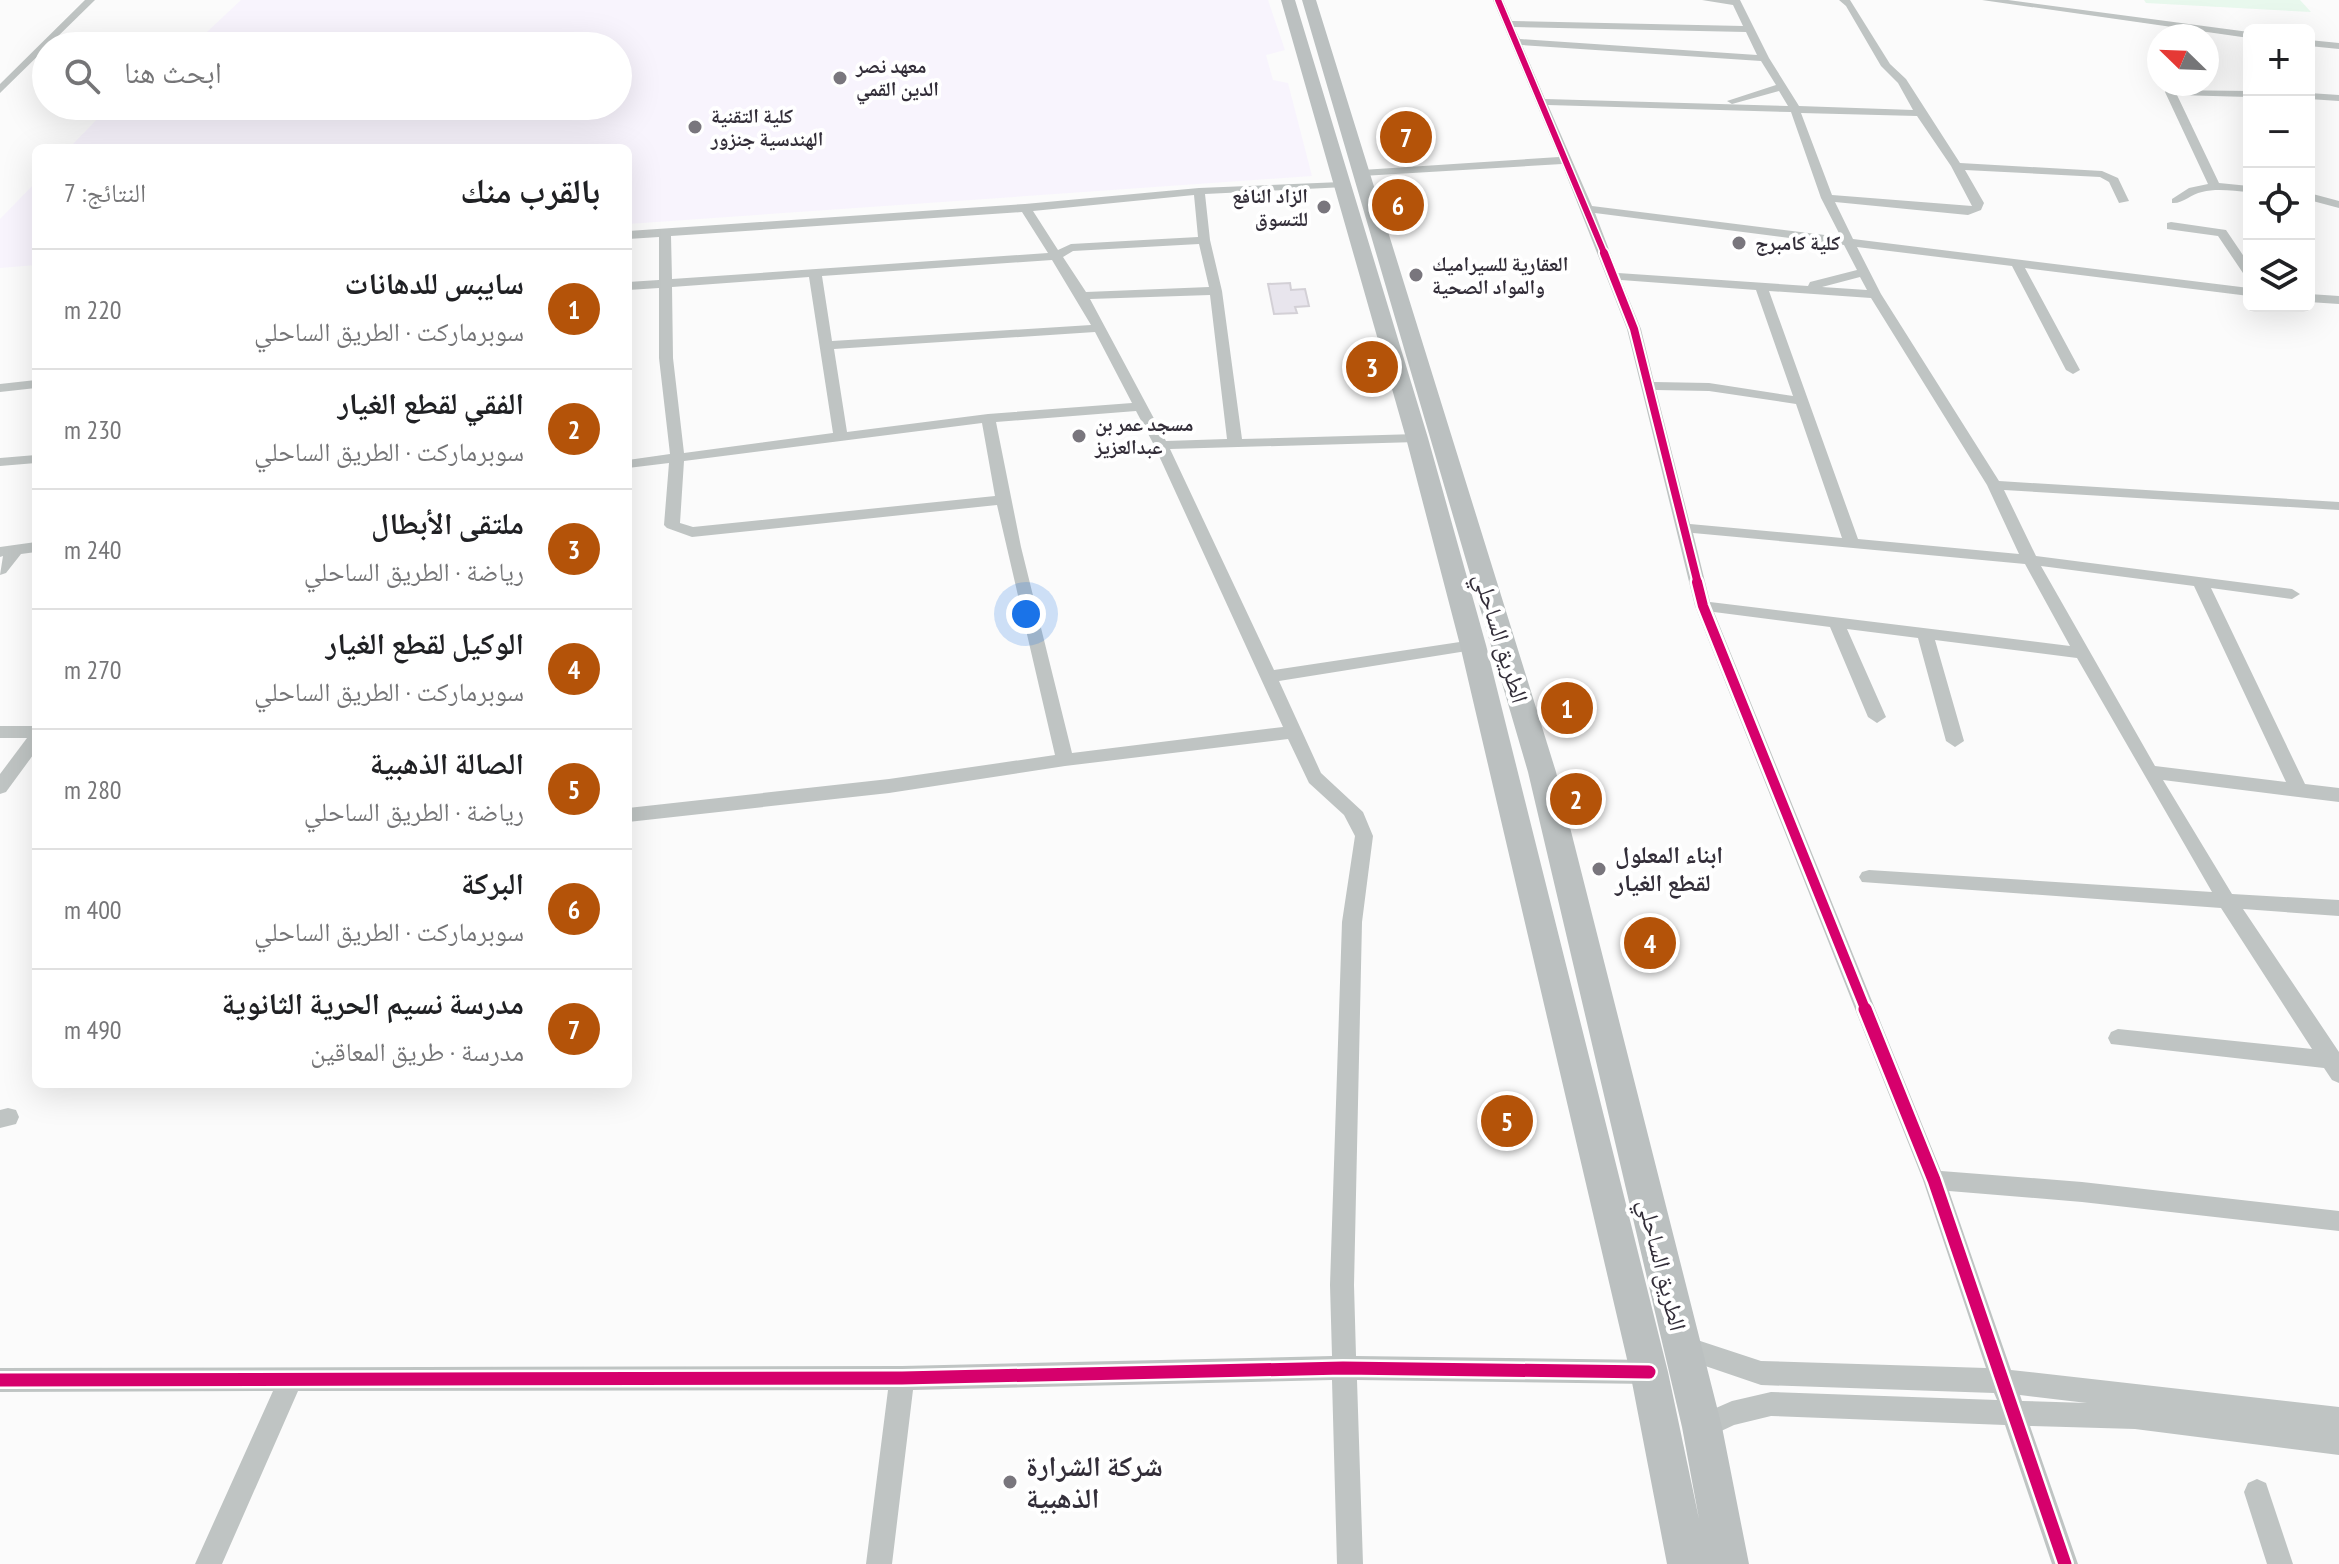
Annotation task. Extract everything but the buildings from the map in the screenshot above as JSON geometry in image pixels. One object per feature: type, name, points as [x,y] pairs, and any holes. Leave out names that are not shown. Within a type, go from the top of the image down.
[{"type":"highway","name":"الطريق الساحلي","points":[[1288,0],[1352,179],[1542,772],[1702,1427],[1728,1564]]},
{"type":"highway","name":"الطريق الساحلي","points":[[1309,0],[1417,438],[1473,645],[1649,1372],[1688,1564]]},
{"type":"street","points":[[58,32],[90,0]]},
{"type":"street","points":[[1498,0],[1587,209],[1634,329],[1651,386],[1703,606],[1934,1180],[2065,1564]]},
{"type":"street","points":[[1707,0],[1736,1],[1764,58],[1794,107],[1827,198],[1875,294],[1994,485],[2030,560],[2149,772],[2225,898],[2337,1065]]},
{"type":"street","points":[[1827,198],[1973,210],[1978,203],[1902,81],[1886,66],[1850,4],[1844,0]]},
{"type":"street","points":[[1987,0],[2243,32]]},
{"type":"street","points":[[2017,0],[2082,5],[2243,32]]},
{"type":"street","points":[[1508,24],[1750,29]]},
{"type":"street","points":[[2315,41],[2339,44]]},
{"type":"street","points":[[1514,42],[1764,58]]},
{"type":"street","points":[[0,90],[32,58]]},
{"type":"street","points":[[1710,107],[1781,87]]},
{"type":"street","points":[[2215,186],[2170,92],[2243,94]]},
{"type":"street","points":[[2315,96],[2339,98]]},
{"type":"street","points":[[1541,102],[1920,113]]},
{"type":"street","points":[[632,235],[1025,208],[1566,160]]},
{"type":"street","points":[[1957,166],[2102,174],[2114,180],[2123,201]]},
{"type":"street","points":[[2176,201],[2189,189],[2215,186],[2243,188]]},
{"type":"street","points":[[1199,191],[1204,240],[1216,291],[1235,442]]},
{"type":"street","points":[[2315,198],[2339,205]]},
{"type":"street","points":[[1025,208],[1082,296],[1161,445],[1228,597],[1296,732],[1315,779],[1355,812],[1362,822],[1364,836],[1352,922],[1343,1368],[1350,1564]]},
{"type":"street","points":[[1587,209],[2243,291]]},
{"type":"street","points":[[2171,226],[2222,233],[2243,264]]},
{"type":"street","points":[[665,233],[666,358],[677,457],[672,525],[692,532],[1002,500]]},
{"type":"street","points":[[632,286],[1055,256],[1071,248],[1204,240]]},
{"type":"street","points":[[2017,264],[2073,370]]},
{"type":"street","points":[[1800,289],[1863,272]]},
{"type":"street","points":[[815,273],[841,437]]},
{"type":"street","points":[[1612,276],[1875,294]]},
{"type":"street","points":[[1761,286],[1852,545]]},
{"type":"street","points":[[1082,296],[1216,291]]},
{"type":"street","points":[[2315,298],[2339,300]]},
{"type":"street","points":[[827,345],[1100,328]]},
{"type":"street","points":[[0,388],[32,384]]},
{"type":"street","points":[[1651,386],[1709,387],[1801,401]]},
{"type":"street","points":[[632,463],[988,418],[1140,407]]},
{"type":"street","points":[[988,418],[1002,500],[1065,760]]},
{"type":"street","points":[[1161,445],[1417,438]]},
{"type":"street","points":[[0,462],[32,459]]},
{"type":"street","points":[[1994,485],[2339,506]]},
{"type":"street","points":[[1685,528],[2030,560],[2292,594]]},
{"type":"street","points":[[0,552],[32,547]]},
{"type":"street","points":[[0,570],[17,549]]},
{"type":"street","points":[[2199,580],[2299,791]]},
{"type":"street","points":[[1703,606],[2081,653]]},
{"type":"street","points":[[1836,622],[1877,717]]},
{"type":"street","points":[[1925,635],[1955,741]]},
{"type":"street","points":[[1268,677],[1473,645]]},
{"type":"street","points":[[0,732],[32,735]]},
{"type":"street","points":[[632,815],[889,786],[1065,760],[1296,732]]},
{"type":"street","points":[[0,787],[32,741]]},
{"type":"street","points":[[2149,772],[2339,795]]},
{"type":"street","points":[[1869,877],[2225,898],[2339,908]]},
{"type":"street","points":[[2118,1038],[2337,1065]]},
{"type":"street","points":[[1934,1180],[2082,1192],[2339,1221]]},
{"type":"street","points":[[1682,1347],[1761,1373],[2001,1381],[2339,1419]]},
{"type":"street","points":[[0,1380],[902,1378],[1343,1368],[1649,1372]]},
{"type":"street","points":[[1761,1373],[1771,1404]]},
{"type":"street","points":[[879,1564],[902,1378]]},
{"type":"street","points":[[208,1564],[291,1379]]},
{"type":"street","points":[[1702,1427],[1732,1413],[1771,1404],[2135,1417],[2339,1442]]},
{"type":"street","points":[[2257,1492],[2280,1564]]},
{"type":"shaded area","name":"كلية التقنية الهندسية جنزور","points":[[241,0],[1268,0],[1285,50],[1266,55],[1273,80],[1288,83],[1312,176],[632,224],[632,144],[73,144],[96,120],[632,120],[632,32],[207,32]]},
{"type":"shaded area","points":[[32,186],[32,265],[0,268],[0,219]]},
{"type":"green space","points":[[2144,0],[2300,0],[2311,12],[2146,3]]},
{"type":"cycle path","points":[[1498,0],[1587,209],[1634,329],[1703,606],[1934,1180],[2065,1564]]},
{"type":"cycle path","points":[[0,1380],[902,1378],[1343,1368],[1649,1372]]},
{"type":"place","name":"معهد نصر الدين القمي","points":[[840,78]]},
{"type":"place","name":"كلية التقنية الهندسية جنزور","points":[[695,127]]},
{"type":"place","name":"مدرسة نسيم الحرية الثانوية","points":[[1406,137]]},
{"type":"place","name":"البركة","points":[[1398,205]]},
{"type":"place","name":"الزاد النافع للتسوق","points":[[1324,207]]},
{"type":"place","name":"كلية كامبرج","points":[[1739,243]]},
{"type":"place","name":"العقارية للسيراميك والمواد الصحية","points":[[1416,275]]},
{"type":"place","name":"ملتقى الأبطال","points":[[1372,367]]},
{"type":"place","name":"مسجد عمر بن عبدالعزيز","points":[[1079,436]]},
{"type":"place","name":"سايبس للدهانات","points":[[1567,708]]},
{"type":"place","name":"الفقي لقطع الغيار","points":[[1576,799]]},
{"type":"place","name":"ابناء المعلول لقطع الغيار","points":[[1599,869]]},
{"type":"place","name":"الوكيل لقطع الغيار","points":[[1650,943]]},
{"type":"place","name":"الصالة الذهبية","points":[[1507,1121]]},
{"type":"place","name":"شركة الشرارة الذهبية","points":[[1010,1482]]}]
